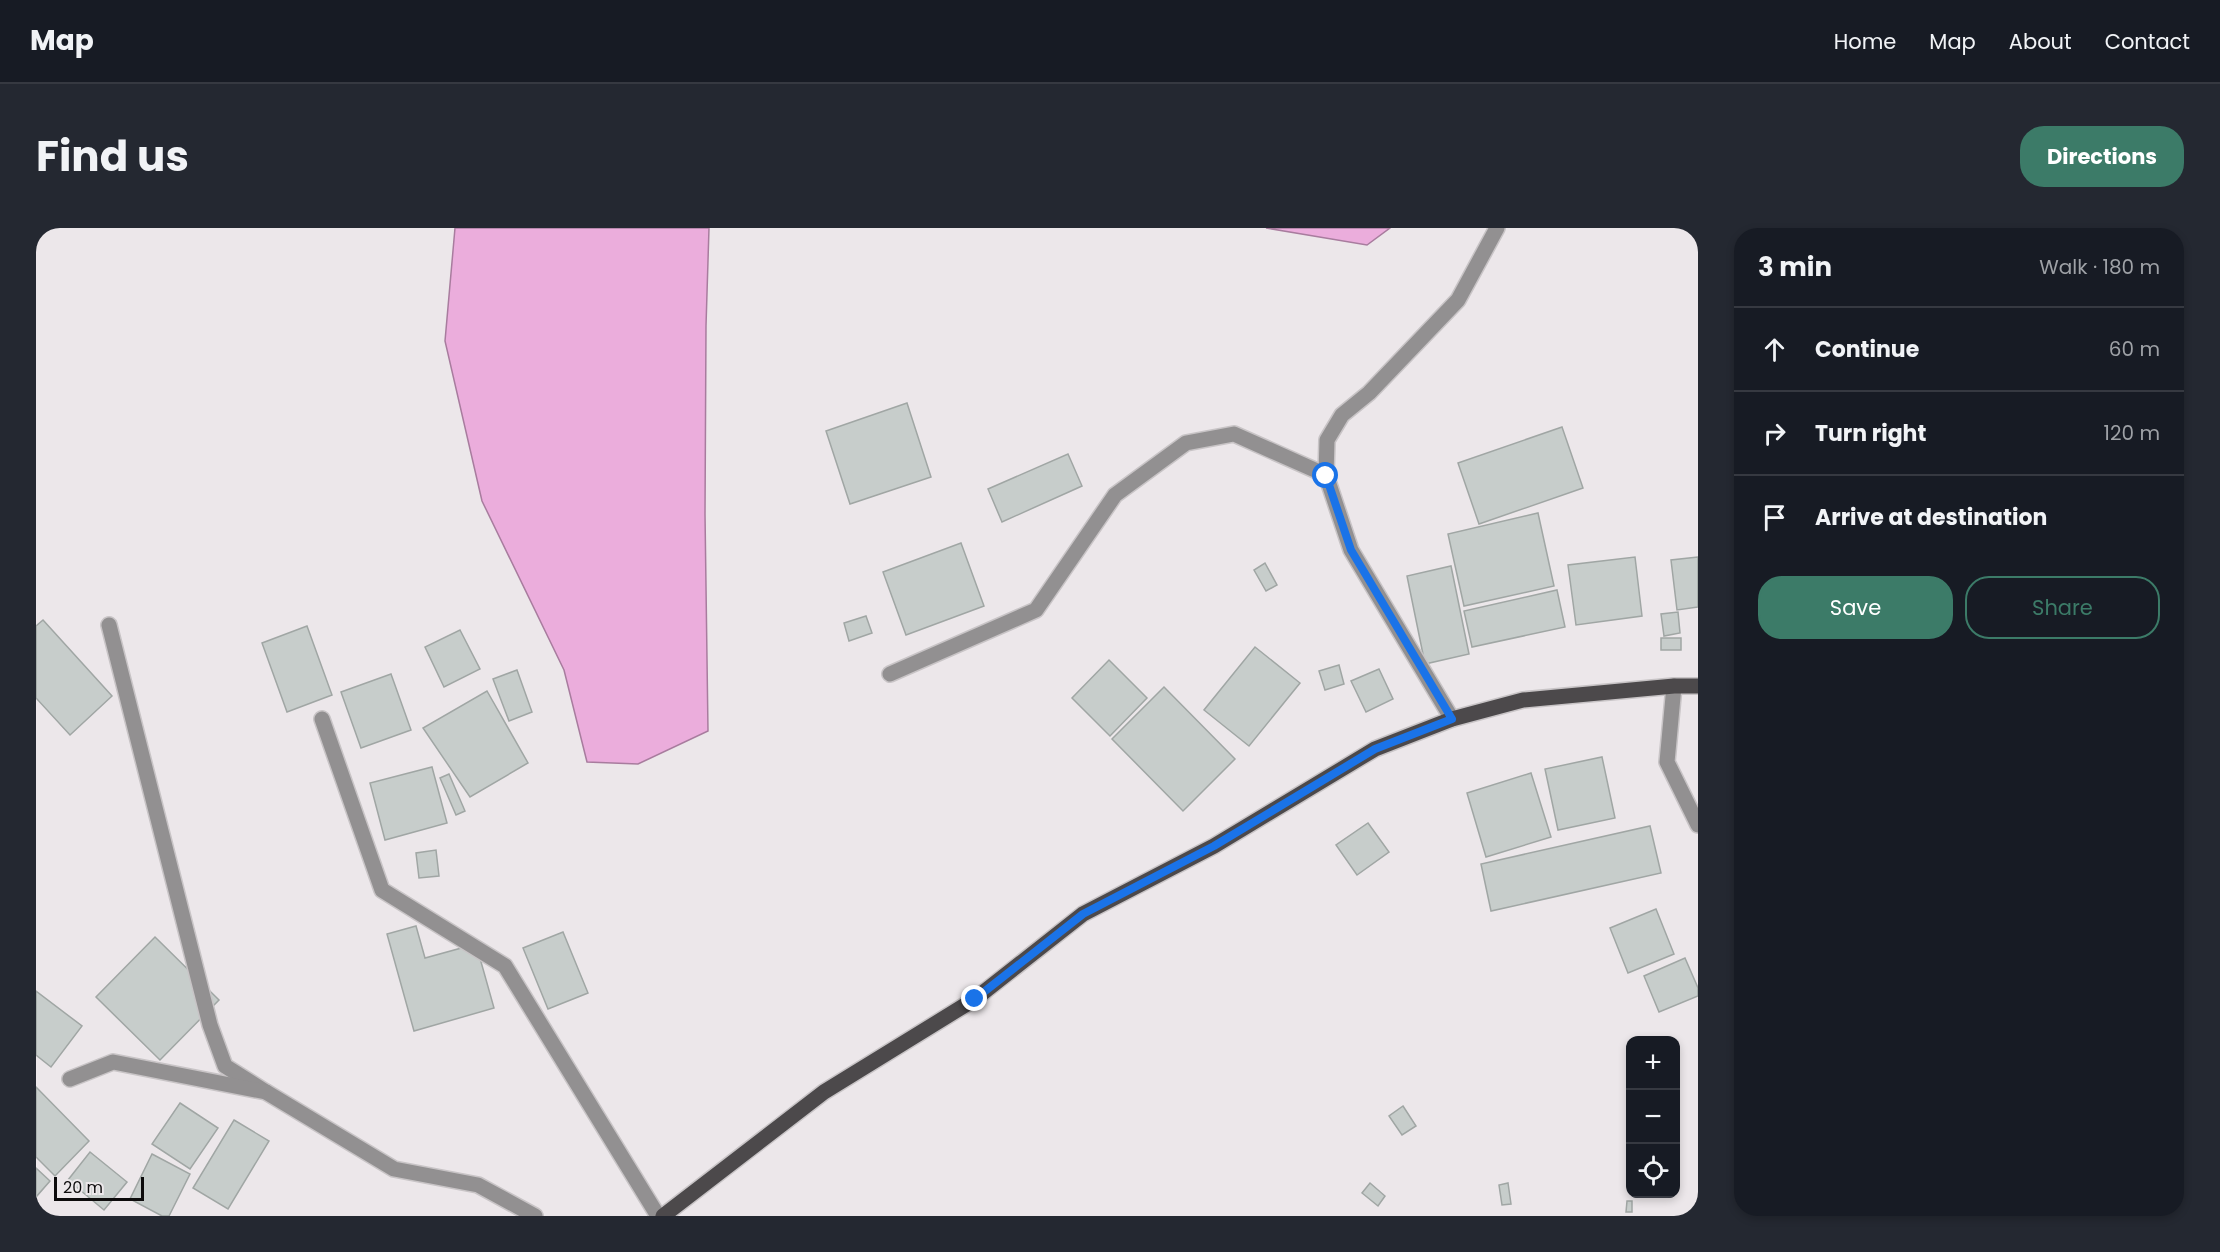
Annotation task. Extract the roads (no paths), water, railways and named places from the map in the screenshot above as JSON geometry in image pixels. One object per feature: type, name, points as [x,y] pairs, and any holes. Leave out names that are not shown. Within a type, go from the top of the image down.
[{"type":"main road","points":[[663,1216],[824,1092],[975,999],[1083,914],[1214,846],[1375,749],[1452,719],[1522,700],[1674,686],[1698,686]]},
{"type":"street","points":[[1452,719],[1351,550],[1326,476],[1327,440],[1342,415],[1369,393],[1458,300],[1497,228]]},
{"type":"street","points":[[890,674],[1036,610],[1115,495],[1186,443],[1234,434],[1326,476]]},
{"type":"street","points":[[109,625],[210,1025],[225,1066],[394,1169],[478,1185],[535,1216]]},
{"type":"street","points":[[1674,686],[1667,762],[1698,825]]},
{"type":"street","points":[[322,719],[382,890],[505,966],[658,1216]]},
{"type":"street","points":[[70,1079],[113,1062],[266,1092]]}]
